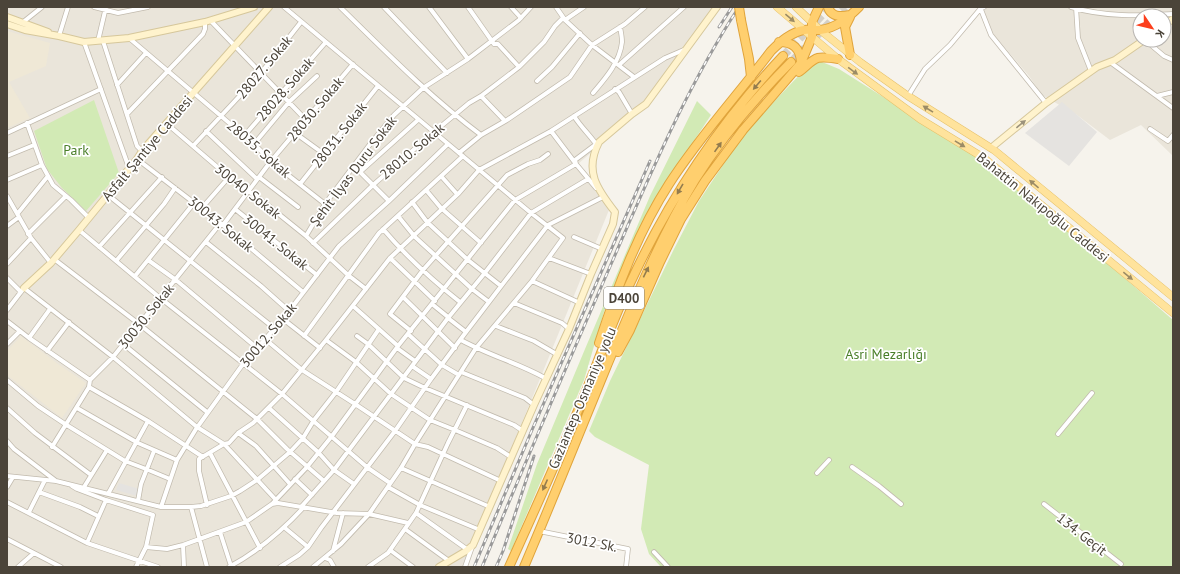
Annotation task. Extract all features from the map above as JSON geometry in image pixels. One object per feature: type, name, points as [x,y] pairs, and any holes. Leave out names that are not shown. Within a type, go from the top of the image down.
[{"type":"highway","points":[[738,7],[749,59],[751,77]]},
{"type":"highway","points":[[597,390],[630,330],[681,219],[705,181],[743,130],[801,63],[819,7]]},
{"type":"highway","points":[[828,7],[829,12],[834,15],[842,17],[852,14]]},
{"type":"highway","points":[[574,420],[604,328],[625,271],[643,231],[668,185],[704,134],[779,42],[789,35],[831,27],[844,20],[859,7]]},
{"type":"highway","points":[[850,55],[845,27],[852,14]]},
{"type":"highway","points":[[779,42],[788,42],[796,47],[800,55],[801,63]]},
{"type":"highway","name":"Gaziantep-Osmaniye yolu","points":[[509,567],[574,420],[603,346],[634,274],[664,216],[689,174],[722,128],[758,82],[784,56]]},
{"type":"highway","points":[[785,82],[815,58],[825,57],[838,59]]},
{"type":"highway","name":"Gaziantep-Osmaniye yolu","points":[[524,567],[644,276],[674,218],[696,178],[729,131],[767,86],[791,62]]},
{"type":"main road","points":[[777,7],[812,30]]},
{"type":"main road","points":[[796,7],[812,30]]},
{"type":"main road","name":"Bahattin Nakıpoğlu Caddesi","points":[[812,30],[908,96],[990,148],[1173,297]]},
{"type":"main road","name":"Bahattin Nakıpoğlu Caddesi","points":[[812,30],[838,59],[920,119],[984,158],[1173,313]]},
{"type":"street","points":[[22,23],[42,7]]},
{"type":"street","points":[[59,36],[68,7]]},
{"type":"street","points":[[94,7],[118,13],[146,7]]},
{"type":"street","points":[[7,24],[25,30],[84,42],[101,41],[129,38],[208,21],[254,7]]},
{"type":"street","name":"Asfalt Şantiye Caddesi","points":[[23,290],[53,261],[80,230],[142,151],[269,7]]},
{"type":"street","points":[[284,7],[418,120],[563,238],[532,281],[496,326],[476,348],[401,468],[369,514],[333,551],[313,567]]},
{"type":"street","points":[[340,7],[423,88],[455,116],[481,135]]},
{"type":"street","points":[[384,7],[447,73]]},
{"type":"street","points":[[429,7],[468,59]]},
{"type":"street","points":[[468,7],[492,42],[494,44],[498,44],[519,67]]},
{"type":"street","points":[[511,7],[521,18]]},
{"type":"street","name":"Şehit İlyas Duru Sokak","points":[[306,236],[325,204],[394,115],[423,88],[492,42],[521,18],[530,7]]},
{"type":"street","name":"28010. Sokak","points":[[313,243],[373,185],[434,132],[469,103],[481,96],[519,67],[544,42],[555,26],[584,7]]},
{"type":"street","points":[[304,336],[383,229],[441,176],[481,135],[505,121],[570,77],[592,45],[620,27],[645,7]]},
{"type":"street","points":[[592,93],[617,64],[684,7]]},
{"type":"street","points":[[576,164],[575,160],[646,104],[717,7]]},
{"type":"street","points":[[908,96],[925,69],[950,45],[982,7]]},
{"type":"street","points":[[982,7],[992,35],[1046,103]]},
{"type":"street","points":[[1072,7],[1136,16],[1173,14]]},
{"type":"street","points":[[558,8],[564,19],[592,45],[634,77]]},
{"type":"street","points":[[1076,8],[1078,38],[1091,71]]},
{"type":"street","points":[[106,9],[101,41],[118,85],[137,146],[142,151]]},
{"type":"street","points":[[7,17],[59,36]]},
{"type":"street","points":[[208,21],[221,30],[306,120]]},
{"type":"street","points":[[127,114],[202,34],[208,21]]},
{"type":"street","name":"28027. Sokak","points":[[193,146],[261,73],[301,22]]},
{"type":"street","points":[[617,64],[622,40],[620,27]]},
{"type":"street","points":[[537,81],[580,33]]},
{"type":"street","name":"28035. Sokak","points":[[129,38],[254,144],[271,161],[325,204]]},
{"type":"street","points":[[84,42],[129,168]]},
{"type":"street","name":"28028. Sokak","points":[[244,136],[326,42]]},
{"type":"street","points":[[206,505],[199,471],[199,458],[224,444],[229,443],[238,433],[269,408],[320,348],[390,258],[457,194],[479,170],[551,131],[634,77],[665,58],[686,48]]},
{"type":"street","points":[[990,148],[1046,103],[1091,71],[1115,60],[1132,48]]},
{"type":"street","points":[[1154,48],[1164,56],[1173,60]]},
{"type":"street","points":[[118,85],[146,53]]},
{"type":"street","points":[[1110,62],[1173,108]]},
{"type":"street","name":"28030. Sokak","points":[[249,192],[271,161],[353,64]]},
{"type":"street","points":[[254,144],[289,102],[317,76]]},
{"type":"street","name":"28031. Sokak","points":[[300,184],[378,86]]},
{"type":"street","points":[[7,133],[101,89]]},
{"type":"street","points":[[615,89],[619,92],[632,114]]},
{"type":"street","points":[[1157,96],[1173,92]]},
{"type":"street","points":[[481,96],[505,121]]},
{"type":"street","points":[[574,116],[579,125],[598,143]]},
{"type":"street","points":[[360,172],[418,120]]},
{"type":"street","points":[[27,123],[42,165],[53,185],[89,218]]},
{"type":"street","name":"30040. Sokak","points":[[166,123],[229,177],[306,236],[348,275],[366,289]]},
{"type":"street","points":[[1150,128],[1168,141],[1173,135]]},
{"type":"street","points":[[206,131],[258,178],[298,207]]},
{"type":"street","points":[[465,567],[511,457],[546,378],[558,355],[615,218],[614,212],[602,195],[551,131]]},
{"type":"street","points":[[295,133],[324,154]]},
{"type":"street","points":[[598,143],[594,154],[593,166],[594,178],[602,195]]},
{"type":"street","name":"30012. Sokak","points":[[162,506],[177,460],[207,412],[224,392],[243,364],[283,319],[339,246],[389,201],[448,144]]},
{"type":"street","points":[[7,156],[34,145]]},
{"type":"street","points":[[534,405],[525,398],[460,374],[442,365],[390,314],[423,270],[463,227],[507,175],[528,164],[540,160],[548,154]]},
{"type":"street","name":"30043. Sokak","points":[[137,159],[223,225],[304,292]]},
{"type":"street","points":[[146,547],[166,549],[183,545],[246,522],[272,504],[307,467],[332,436],[397,347],[423,317],[515,200],[576,164]]},
{"type":"street","points":[[7,180],[42,165]]},
{"type":"street","points":[[354,166],[389,201]]},
{"type":"street","points":[[7,226],[18,215],[48,176]]},
{"type":"street","points":[[441,176],[457,194]]},
{"type":"street","points":[[99,247],[162,177]]},
{"type":"street","points":[[201,209],[229,177]]},
{"type":"street","points":[[220,532],[230,566],[238,565],[285,528],[334,470],[460,302],[484,274],[531,213],[588,179]]},
{"type":"street","points":[[116,261],[164,204],[175,188]]},
{"type":"street","points":[[426,190],[441,208],[481,243]]},
{"type":"street","name":"30030. Sokak","points":[[90,380],[113,357],[219,225],[223,225],[249,192]]},
{"type":"street","points":[[108,195],[274,328]]},
{"type":"street","points":[[280,567],[299,555],[308,547],[354,484],[368,468],[466,332],[548,225],[602,195]]},
{"type":"street","points":[[7,196],[30,236],[53,261],[139,324],[224,392],[257,419],[290,452],[324,481]]},
{"type":"street","points":[[7,264],[66,196]]},
{"type":"street","points":[[412,202],[427,222],[448,242],[484,274],[501,286]]},
{"type":"street","points":[[134,276],[194,203]]},
{"type":"street","name":"30041. Sokak","points":[[235,209],[317,275]]},
{"type":"street","points":[[398,216],[414,235],[436,256],[472,289],[489,302]]},
{"type":"street","points":[[383,229],[399,248],[460,302]]},
{"type":"street","points":[[80,230],[161,298],[314,420],[389,485],[420,505],[480,530]]},
{"type":"street","points":[[574,237],[602,249]]},
{"type":"street","points":[[206,242],[261,286],[289,311]]},
{"type":"street","points":[[390,258],[415,281],[433,303],[448,318],[466,332]]},
{"type":"street","points":[[549,258],[591,274]]},
{"type":"street","points":[[148,260],[176,280],[257,348]]},
{"type":"street","points":[[7,278],[69,322],[197,427],[224,444],[276,500]]},
{"type":"street","points":[[532,281],[580,303]]},
{"type":"street","points":[[7,310],[23,290]]},
{"type":"street","points":[[403,297],[455,348]]},
{"type":"street","points":[[514,303],[562,324],[569,329]]},
{"type":"street","points":[[353,306],[397,347],[415,361]]},
{"type":"street","points":[[29,338],[50,308]]},
{"type":"street","points":[[283,319],[320,348]]},
{"type":"street","points":[[7,321],[47,351],[90,380],[89,387],[52,447]]},
{"type":"street","points":[[47,351],[69,322]]},
{"type":"street","points":[[496,326],[534,342],[558,355]]},
{"type":"street","points":[[7,476],[56,481],[162,506],[191,508],[206,505],[231,496],[257,480],[275,466],[303,438],[378,329]]},
{"type":"street","points":[[7,344],[20,331]]},
{"type":"street","points":[[358,336],[404,378],[445,397],[514,425],[523,431]]},
{"type":"street","points":[[265,339],[302,370],[415,444],[428,447],[501,481]]},
{"type":"street","points":[[326,340],[356,362],[391,394],[411,408],[430,420],[497,448],[511,457]]},
{"type":"street","points":[[461,340],[546,378]]},
{"type":"street","points":[[123,344],[207,412]]},
{"type":"street","points":[[412,366],[431,379]]},
{"type":"street","points":[[7,380],[38,406],[125,461],[146,468],[170,479]]},
{"type":"street","points":[[89,387],[148,420],[203,457]]},
{"type":"street","points":[[1058,434],[1092,393]]},
{"type":"street","points":[[368,567],[388,553],[416,513],[430,480],[467,405]]},
{"type":"street","points":[[7,408],[52,447],[92,475]]},
{"type":"street","points":[[77,408],[136,442],[177,460]]},
{"type":"street","points":[[269,408],[318,452],[334,470],[354,484]]},
{"type":"street","points":[[108,494],[148,420]]},
{"type":"street","points":[[238,433],[256,446],[290,484]]},
{"type":"street","points":[[7,441],[14,449],[56,481]]},
{"type":"street","points":[[84,487],[107,450]]},
{"type":"street","points":[[138,501],[146,468],[154,451]]},
{"type":"street","points":[[210,453],[231,496],[260,548]]},
{"type":"street","points":[[818,473],[829,460]]},
{"type":"street","points":[[852,467],[901,504]]},
{"type":"street","points":[[401,468],[490,507]]},
{"type":"street","points":[[7,487],[13,477]]},
{"type":"street","points":[[295,479],[312,495]]},
{"type":"street","points":[[29,512],[45,480]]},
{"type":"street","points":[[69,484],[77,489],[106,500],[153,515],[146,547],[136,567]]},
{"type":"street","points":[[40,492],[80,507],[98,516]]},
{"type":"street","points":[[87,543],[106,500]]},
{"type":"street","points":[[7,502],[87,543],[158,567]]},
{"type":"street","points":[[272,504],[278,503],[333,513],[369,514],[408,523]]},
{"type":"street","name":"134. Geçit","points":[[1044,504],[1121,564]]},
{"type":"street","points":[[191,508],[207,567]]},
{"type":"street","points":[[416,513],[468,550]]},
{"type":"street","points":[[333,551],[343,514]]},
{"type":"street","points":[[285,528],[308,547]]},
{"type":"street","points":[[405,529],[449,561]]},
{"type":"street","name":"3012 Sk.","points":[[539,531],[628,549],[626,567]]},
{"type":"street","points":[[7,539],[61,567]]},
{"type":"street","points":[[183,545],[184,567]]},
{"type":"street","points":[[439,567],[468,550],[473,545]]},
{"type":"street","points":[[390,550],[413,567]]},
{"type":"street","points":[[654,552],[668,567]]},
{"type":"street","points":[[18,567],[34,553]]},
{"type":"street","points":[[325,558],[330,560],[334,567]]},
{"type":"shaded area","points":[[7,7],[718,7],[665,82],[625,123],[578,164],[609,210],[463,567],[7,567]]},
{"type":"shaded area","points":[[979,7],[1173,7],[1173,156],[1141,125],[1110,140],[1077,115],[1042,95],[1029,76],[984,23]]},
{"type":"shaded area","points":[[7,31],[50,43],[46,66],[9,82],[30,118],[7,128]]},
{"type":"shaded area","points":[[1062,102],[1097,132],[1069,166],[1025,133]]},
{"type":"shaded area","points":[[21,336],[86,383],[62,418],[7,375],[7,351]]},
{"type":"shaded area","points":[[119,483],[139,489],[137,496],[116,490]]},
{"type":"green space","name":"Asri Mezarlığı","points":[[816,62],[822,62],[839,69],[986,162],[1084,243],[1173,320],[1173,567],[661,567],[649,554],[641,529],[649,465],[595,437],[589,431],[610,381],[699,201],[745,132],[806,68]]},
{"type":"green space","name":"Park","points":[[94,100],[119,173],[86,211],[62,188],[47,169],[34,131]]},
{"type":"green space","points":[[697,101],[711,115],[665,185],[625,261],[604,312],[584,380],[511,551],[508,549],[537,464],[650,196]]},
{"type":"tunnel","points":[[783,56],[830,7]]},
{"type":"tunnel","points":[[791,62],[845,7]]},
{"type":"railway","points":[[719,27],[732,7]]},
{"type":"railway","points":[[482,567],[655,164],[686,99],[720,37],[739,7]]},
{"type":"railway","points":[[474,567],[532,430],[650,161]]},
{"type":"railway","points":[[496,567],[503,551],[534,456]]}]
